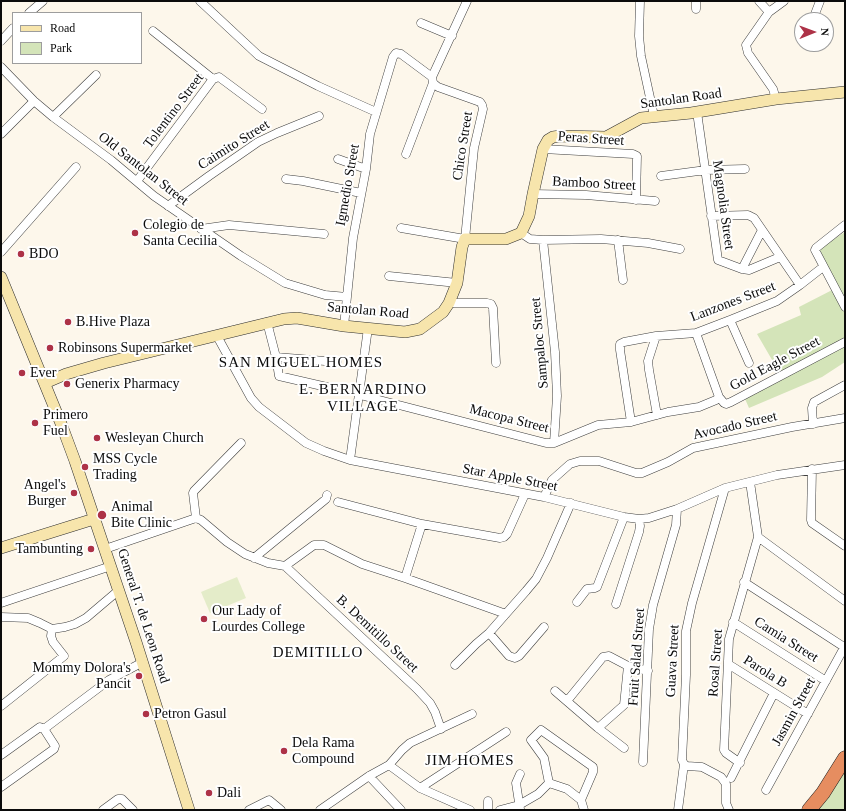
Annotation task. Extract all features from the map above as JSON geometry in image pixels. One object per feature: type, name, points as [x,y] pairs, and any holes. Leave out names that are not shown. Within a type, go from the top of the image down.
[{"type":"highway","points":[[809,810],[823,793],[845,758]]},
{"type":"street","points":[[30,12],[43,1]]},
{"type":"street","points":[[200,1],[258,56],[318,86],[376,112]]},
{"type":"street","points":[[406,154],[433,80],[467,1]]},
{"type":"street","points":[[640,1],[639,36],[641,56],[654,116]]},
{"type":"street","points":[[759,1],[769,12]]},
{"type":"street","points":[[776,99],[773,89],[746,49],[748,41],[769,12],[784,1]]},
{"type":"street","points":[[816,12],[820,1]]},
{"type":"street","points":[[421,23],[452,36]]},
{"type":"street","points":[[1,41],[12,29]]},
{"type":"street","points":[[153,31],[216,78],[262,109]]},
{"type":"street","name":"Igmedio Street","points":[[344,326],[353,238],[366,170],[370,134],[393,57],[396,53]]},
{"type":"street","name":"Chico Street","points":[[396,53],[401,54],[433,80],[438,86],[480,102],[482,105],[483,109],[474,148],[465,239]]},
{"type":"street","name":"Old Santolan Street","points":[[1,67],[34,101],[53,117],[111,160],[168,206],[201,229],[285,283],[325,295],[347,297]]},
{"type":"street","points":[[53,117],[96,75]]},
{"type":"street","name":"Tolentino Street","points":[[137,181],[216,78]]},
{"type":"street","name":"Santolan Road","points":[[544,149],[548,140],[553,137],[606,137],[641,118],[697,112],[776,99],[845,92]]},
{"type":"street","points":[[1,134],[34,101]]},
{"type":"street","name":"Magnolia Street","points":[[697,112],[718,260],[742,269],[750,270],[780,257]]},
{"type":"street","name":"Caimito Street","points":[[168,206],[258,142],[319,116]]},
{"type":"street","points":[[401,228],[465,239],[506,239],[521,233],[529,216],[532,194],[544,149]]},
{"type":"street","name":"Peras Street","points":[[544,149],[633,154],[637,156],[636,200]]},
{"type":"street","points":[[338,159],[366,170]]},
{"type":"street","points":[[1,252],[76,167]]},
{"type":"street","points":[[661,176],[706,170],[745,169]]},
{"type":"street","points":[[286,179],[361,193]]},
{"type":"street","name":"Bamboo Street","points":[[532,194],[655,201]]},
{"type":"street","points":[[711,216],[751,215],[800,285]]},
{"type":"street","points":[[201,229],[229,225],[324,234]]},
{"type":"street","points":[[845,225],[815,250],[845,307]]},
{"type":"street","points":[[742,269],[762,230]]},
{"type":"street","points":[[521,233],[530,239],[601,238],[648,243],[680,249]]},
{"type":"street","name":"Santolan Road","points":[[45,384],[66,374],[104,363],[284,319],[297,318],[344,326],[405,332],[420,329],[443,312],[449,303],[457,283],[462,247],[465,239]]},
{"type":"street","name":"Sampaloc Street","points":[[543,240],[556,374],[557,396],[554,443]]},
{"type":"street","points":[[618,240],[623,280]]},
{"type":"street","name":"Lanzones Street","points":[[631,422],[620,344],[656,336],[696,333],[777,301],[823,267]]},
{"type":"street","name":"General T. de Leon Road","points":[[1,276],[62,426],[143,662],[189,810]]},
{"type":"street","points":[[389,276],[457,283]]},
{"type":"street","points":[[449,303],[491,304],[493,308],[496,363]]},
{"type":"street","points":[[730,320],[749,363]]},
{"type":"street","points":[[267,322],[279,376],[331,388]]},
{"type":"street","points":[[350,460],[368,328]]},
{"type":"street","points":[[696,333],[720,397]]},
{"type":"street","name":"Star Apple Street","points":[[217,336],[251,398],[259,407],[306,443],[350,460],[544,497],[624,517],[639,519],[660,515],[725,488],[777,475],[845,465]]},
{"type":"street","points":[[656,336],[648,361],[648,370],[657,415]]},
{"type":"street","name":"Gold Eagle Street","points":[[720,397],[724,403],[728,403],[845,342]]},
{"type":"street","points":[[276,357],[337,362]]},
{"type":"street","points":[[813,424],[812,408],[814,402],[845,385]]},
{"type":"street","name":"Macopa Street","points":[[360,395],[546,443],[554,443],[598,425],[631,422],[657,415],[699,407],[720,397]]},
{"type":"street","name":"Avocado Street","points":[[544,497],[552,480],[570,464],[580,461],[599,461],[636,473],[642,473],[668,462],[693,448],[792,427],[845,418]]},
{"type":"street","points":[[196,518],[194,491],[242,443]]},
{"type":"street","points":[[812,469],[812,523],[845,546]]},
{"type":"street","points":[[750,482],[758,536],[845,601]]},
{"type":"street","name":"Guava Street","points":[[678,810],[684,764],[682,760],[686,675],[686,631],[692,603],[725,488]]},
{"type":"street","points":[[338,502],[422,524],[500,538],[504,537],[525,494]]},
{"type":"street","points":[[254,558],[326,499],[327,495]]},
{"type":"street","points":[[455,664],[489,633],[536,579],[571,504]]},
{"type":"street","name":"Fruit Salad Street","points":[[644,762],[649,629],[653,606],[676,525],[677,509]]},
{"type":"street","points":[[577,602],[587,589],[597,587],[624,517]]},
{"type":"street","points":[[105,549],[196,518],[201,520],[227,542],[245,554],[268,563],[285,566],[314,545],[324,545],[362,564],[506,614]]},
{"type":"street","points":[[1,548],[94,519]]},
{"type":"street","points":[[616,604],[639,532],[639,519]]},
{"type":"street","points":[[405,578],[422,524]]},
{"type":"street","name":"Rosal Street","points":[[740,763],[724,750],[729,639],[758,536]]},
{"type":"street","points":[[1,603],[111,566]]},
{"type":"street","name":"B. Demitillo Street","points":[[285,566],[417,689],[430,703],[441,729]]},
{"type":"street","points":[[744,582],[845,647]]},
{"type":"street","points":[[1,617],[28,618],[40,622],[52,629],[75,624],[86,618],[119,590]]},
{"type":"street","name":"Camia Street","points":[[733,622],[826,681]]},
{"type":"street","points":[[489,633],[509,656],[515,658],[519,656],[544,627]]},
{"type":"street","points":[[1,706],[64,656],[53,642],[51,636],[52,629]]},
{"type":"street","name":"Jasmin Street","points":[[766,790],[845,647]]},
{"type":"street","points":[[567,701],[604,657],[609,656],[628,666],[648,671]]},
{"type":"street","points":[[44,729],[109,680],[143,662]]},
{"type":"street","name":"Parola B","points":[[728,664],[808,714]]},
{"type":"street","points":[[598,728],[624,705],[628,666]]},
{"type":"street","points":[[555,691],[624,748]]},
{"type":"street","points":[[731,778],[740,763],[774,693]]},
{"type":"street","points":[[320,810],[369,776],[389,765],[410,742],[472,714]]},
{"type":"street","points":[[1,755],[38,727],[44,729],[55,744],[54,749],[1,787]]},
{"type":"street","points":[[549,783],[544,758],[531,740],[541,730],[593,766],[594,772],[581,800]]},
{"type":"street","points":[[420,788],[506,732]]},
{"type":"street","points":[[684,764],[687,766],[702,767],[721,778],[726,784],[728,809]]},
{"type":"street","points":[[389,765],[420,788],[451,807],[470,810]]},
{"type":"street","points":[[519,807],[516,783],[520,774]]},
{"type":"street","points":[[369,776],[401,810]]},
{"type":"street","points":[[500,810],[519,807],[538,794],[549,783]]},
{"type":"street","points":[[549,783],[567,789],[581,800],[584,810]]},
{"type":"street","points":[[102,810],[118,799],[122,800],[133,810]]},
{"type":"street","points":[[249,810],[269,800],[281,810]]},
{"type":"street","points":[[488,800],[488,810]]},
{"type":"green space","points":[[845,232],[845,362],[822,377],[749,408],[742,392],[782,377],[757,334],[801,315],[799,307],[838,287],[819,249]]},
{"type":"green space","points":[[237,577],[246,598],[210,613],[201,592]]},
{"type":"green space","points":[[845,764],[845,810],[813,810]]},
{"type":"place","name":"Colegio de Santa Cecilia","points":[[135,233]]},
{"type":"place","name":"BDO","points":[[21,254]]},
{"type":"place","name":"B.Hive Plaza","points":[[68,322]]},
{"type":"place","name":"Robinsons Supermarket","points":[[50,348]]},
{"type":"place","name":"Ever","points":[[22,373]]},
{"type":"place","name":"Generix Pharmacy","points":[[67,384]]},
{"type":"place","name":"Primero Fuel","points":[[35,423]]},
{"type":"place","name":"Wesleyan Church","points":[[97,438]]},
{"type":"place","name":"MSS Cycle Trading","points":[[85,467]]},
{"type":"place","name":"Angel's Burger","points":[[74,493]]},
{"type":"place","name":"Animal Bite Clinic","points":[[102,515]]},
{"type":"place","name":"Tambunting","points":[[91,549]]},
{"type":"place","name":"Our Lady of Lourdes College","points":[[204,619]]},
{"type":"place","name":"Mommy Dolora's Pancit","points":[[139,676]]},
{"type":"place","name":"Petron Gasul","points":[[146,714]]},
{"type":"place","name":"Dela Rama Compound","points":[[284,751]]},
{"type":"place","name":"Dali","points":[[209,793]]},
{"type":"district","name":"SAN MIGUEL HOMES","points":[[301,363]]},
{"type":"district","name":"E. BERNARDINO VILLAGE","points":[[363,398]]},
{"type":"district","name":"DEMITILLO","points":[[318,653]]},
{"type":"district","name":"JIM HOMES","points":[[470,761]]}]
